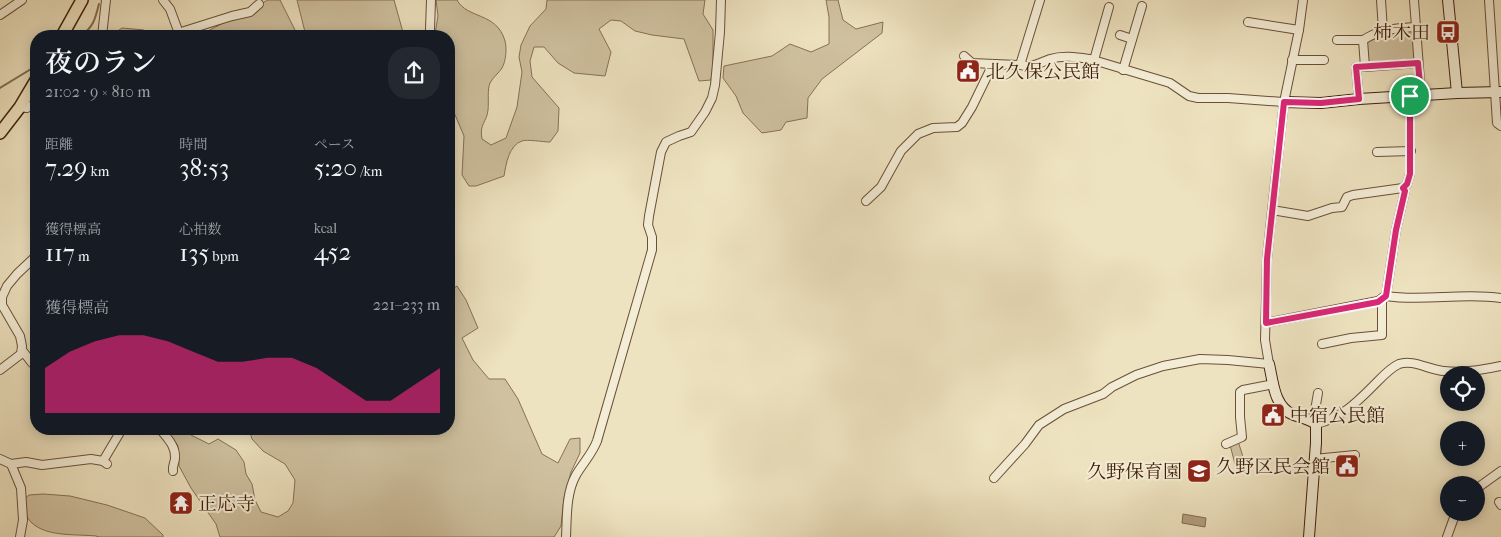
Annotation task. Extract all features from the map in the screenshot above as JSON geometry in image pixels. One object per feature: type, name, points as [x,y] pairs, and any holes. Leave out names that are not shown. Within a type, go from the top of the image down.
[{"type":"main road","points":[[65,30],[82,0]]},
{"type":"main road","points":[[0,133],[20,108],[30,90]]},
{"type":"street","points":[[0,15],[22,0]]},
{"type":"street","points":[[103,30],[106,0]]},
{"type":"street","points":[[163,0],[170,9],[177,30]]},
{"type":"street","points":[[566,537],[570,488],[597,441],[652,250],[652,237],[648,225],[661,152],[666,142],[692,132],[712,98],[719,41],[721,0]]},
{"type":"street","points":[[1020,65],[1040,0]]},
{"type":"street","points":[[1303,0],[1299,30],[1284,102],[1267,259],[1265,340],[1269,364],[1280,404],[1293,415],[1308,419],[1314,423],[1329,421],[1353,406],[1388,371],[1397,365],[1407,362],[1442,371],[1460,372],[1501,366]]},
{"type":"street","points":[[1380,0],[1383,30]]},
{"type":"street","points":[[1272,210],[1308,216],[1332,208],[1342,207],[1347,197],[1353,194],[1403,188],[1407,184],[1410,174],[1418,63],[1414,0]]},
{"type":"street","points":[[1448,0],[1457,93]]},
{"type":"street","points":[[1489,0],[1497,58],[1498,123],[1501,126]]},
{"type":"street","points":[[431,30],[433,1]]},
{"type":"street","points":[[193,30],[232,16],[250,12],[259,4]]},
{"type":"street","points":[[1123,70],[1142,6]]},
{"type":"street","points":[[1094,60],[1109,7]]},
{"type":"street","points":[[1248,22],[1299,30]]},
{"type":"street","points":[[1337,40],[1363,40],[1383,30],[1415,27]]},
{"type":"street","points":[[1120,35],[1132,39]]},
{"type":"street","points":[[1363,40],[1365,66]]},
{"type":"street","points":[[964,56],[972,63],[1027,67],[1061,57],[1094,60],[1170,83],[1189,96],[1198,98],[1321,103],[1359,99],[1498,92]]},
{"type":"street","points":[[1292,60],[1324,60]]},
{"type":"street","points":[[1359,99],[1356,67],[1418,63]]},
{"type":"street","points":[[866,201],[881,187],[901,151],[918,134],[933,128],[957,127],[962,123],[993,64]]},
{"type":"street","points":[[20,108],[30,106]]},
{"type":"street","points":[[1377,152],[1411,151]]},
{"type":"street","points":[[1322,344],[1351,338],[1382,335],[1384,297],[1405,191],[1403,188]]},
{"type":"street","points":[[30,262],[7,286],[2,297],[2,305],[20,336],[22,350],[30,360]]},
{"type":"street","points":[[1266,323],[1378,302],[1384,297],[1484,296],[1501,298]]},
{"type":"street","points":[[0,370],[21,354],[22,350]]},
{"type":"street","points":[[994,478],[1025,444],[1039,425],[1064,409],[1103,394],[1112,387],[1136,375],[1163,366],[1200,359],[1269,364]]},
{"type":"street","points":[[1226,444],[1242,436],[1240,392],[1274,384]]},
{"type":"street","points":[[1308,537],[1314,459],[1314,423],[1318,393]]},
{"type":"street","points":[[0,459],[11,464],[26,462],[42,465],[91,459],[105,462],[119,435]]},
{"type":"street","points":[[165,435],[174,446],[173,470]]},
{"type":"street","points":[[1314,459],[1355,455]]},
{"type":"street","points":[[11,464],[21,488],[23,520],[20,537]]},
{"type":"street","points":[[1485,483],[1501,471]]},
{"type":"street","points":[[1447,537],[1453,521]]},
{"type":"shaded area","points":[[268,0],[280,0],[295,30],[210,30]]},
{"type":"shaded area","points":[[297,0],[394,0],[402,30],[304,30]]},
{"type":"shaded area","points":[[436,0],[457,0],[468,10],[496,25],[505,41],[504,62],[502,68],[490,83],[487,114],[482,126],[482,139],[491,145],[506,138],[517,107],[522,72],[519,57],[521,45],[530,26],[546,9],[547,0],[705,0],[703,14],[713,30],[711,80],[699,81],[684,39],[635,31],[621,21],[611,20],[599,29],[611,52],[605,76],[574,73],[558,63],[544,47],[534,47],[530,61],[532,77],[559,108],[558,131],[550,142],[528,140],[518,143],[511,151],[504,176],[476,186],[469,186],[462,175],[464,136],[455,115],[455,30],[436,30],[438,16]]},
{"type":"shaded area","points":[[826,0],[838,0],[843,20],[856,29],[883,22],[882,33],[822,79],[808,98],[807,118],[786,122],[781,130],[762,133],[743,113],[736,96],[723,78],[724,66],[772,56],[790,44],[811,52],[829,44],[829,17]]},
{"type":"shaded area","points":[[122,28],[144,30],[119,30]]},
{"type":"shaded area","points":[[1413,31],[1415,61],[1367,63],[1366,37]]},
{"type":"shaded area","points":[[457,286],[466,300],[478,328],[462,338],[473,360],[489,379],[505,379],[518,399],[542,454],[558,463],[570,439],[580,438],[580,453],[571,472],[564,498],[561,526],[554,537],[220,537],[216,524],[191,488],[179,466],[178,446],[170,435],[191,435],[209,444],[218,439],[236,450],[244,462],[246,474],[252,484],[255,500],[261,512],[278,517],[288,511],[293,503],[295,480],[285,464],[263,451],[251,435],[455,435],[455,287]]},
{"type":"shaded area","points":[[1238,441],[1245,463],[1235,464],[1230,445]]},
{"type":"shaded area","points":[[29,495],[70,496],[107,505],[145,518],[163,537],[99,537],[46,531],[30,521],[21,502]]},
{"type":"shaded area","points":[[1183,514],[1206,518],[1205,527],[1182,523]]},
{"type":"waterway","points":[[88,30],[93,22],[99,4]]},
{"type":"waterway","points":[[0,88],[30,70]]},
{"type":"place","name":"柿木田","points":[[1448,32]]},
{"type":"place","name":"北久保公民館","points":[[968,71]]},
{"type":"place","name":"中宿公民館","points":[[1273,415]]},
{"type":"place","name":"久野区民会館","points":[[1347,466]]},
{"type":"place","name":"久野保育園","points":[[1199,471]]},
{"type":"place","name":"正応寺","points":[[181,503]]},
{"type":"route","points":[[1418,63],[1421,96],[1410,96],[1410,174],[1407,184],[1403,188],[1405,191],[1391,256],[1386,296],[1378,302],[1266,323],[1267,259],[1284,102],[1321,103],[1359,99],[1356,67],[1418,63]]}]
